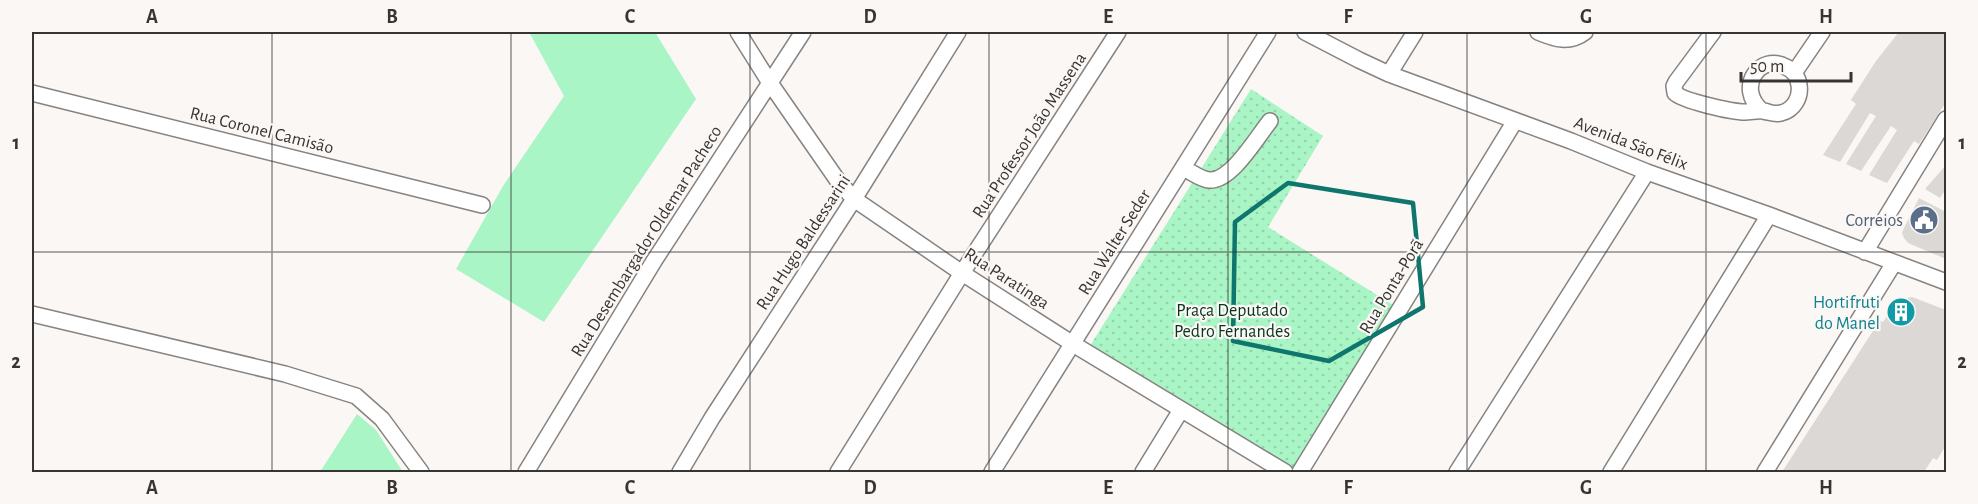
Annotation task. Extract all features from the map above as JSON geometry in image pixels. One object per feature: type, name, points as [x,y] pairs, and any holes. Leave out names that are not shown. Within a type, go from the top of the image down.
[{"type":"street","name":"Rua Paratinga","points":[[738,32],[770,83],[838,181],[854,199],[962,273],[1073,344],[1285,472]]},
{"type":"street","name":"Rua Desembargador Oldemar Pacheco","points":[[526,472],[654,261],[803,32]]},
{"type":"street","name":"Rua Hugo Baldessarini","points":[[680,472],[958,32]]},
{"type":"street","name":"Rua Professor João Massena","points":[[838,472],[962,273],[1118,32]]},
{"type":"street","name":"Rua Walter Seder","points":[[992,472],[1268,32]]},
{"type":"street","name":"Avenida São Félix","points":[[1305,32],[1389,74],[1947,282]]},
{"type":"street","points":[[1389,74],[1415,32]]},
{"type":"street","points":[[1538,32],[1563,40],[1585,32]]},
{"type":"street","points":[[1713,32],[1674,86],[1675,93],[1684,99],[1729,110],[1779,114],[1794,105],[1800,89],[1794,73],[1786,67],[1777,64],[1767,65],[1759,69],[1753,77],[1749,86],[1750,96],[1762,111]]},
{"type":"street","points":[[1794,73],[1822,32]]},
{"type":"street","name":"Rua Coronel Camisão","points":[[32,93],[482,205]]},
{"type":"street","points":[[1865,252],[1947,119]]},
{"type":"street","points":[[1183,168],[1200,178],[1212,180],[1223,177],[1232,170],[1270,121]]},
{"type":"street","name":"Rua Ponta-Porã","points":[[1300,472],[1515,121]]},
{"type":"street","points":[[1457,472],[1647,172]]},
{"type":"street","points":[[1611,472],[1769,215]]},
{"type":"street","points":[[1765,472],[1894,263]]},
{"type":"street","points":[[32,314],[285,374],[356,396],[382,419],[421,472]]},
{"type":"street","points":[[1143,472],[1181,410]]},
{"type":"highlighted area","points":[[1288,183],[1413,203],[1423,307],[1329,361],[1233,341],[1235,222]]},
{"type":"green space","points":[[529,32],[655,32],[696,99],[544,322],[456,269],[503,186],[564,96]]},
{"type":"green space","name":"Praça Deputado Pedro Fernandes","points":[[1251,89],[1323,136],[1268,227],[1398,308],[1295,472],[1088,349]]},
{"type":"green space","points":[[357,414],[376,430],[403,472],[320,472]]},
{"type":"building","points":[[1899,32],[1946,32],[1946,102],[1919,144],[1914,141],[1887,183],[1869,175],[1897,130],[1891,126],[1861,171],[1846,164],[1876,116],[1870,113],[1840,162],[1823,155],[1856,104],[1851,100],[1876,61]]},
{"type":"building","points":[[1946,165],[1946,189],[1940,198],[1925,189]]},
{"type":"building","name":"Correios","points":[[1919,198],[1946,212],[1946,259],[1908,243],[1904,238],[1902,233]]},
{"type":"building","points":[[1912,297],[1946,310],[1946,445],[1937,460],[1933,458],[1924,472],[1782,472],[1880,320],[1883,322],[1898,300]]},
{"type":"place","name":"Correios","points":[[1924,220]]},
{"type":"place","name":"Hortifruti do Manel","points":[[1901,312]]}]
